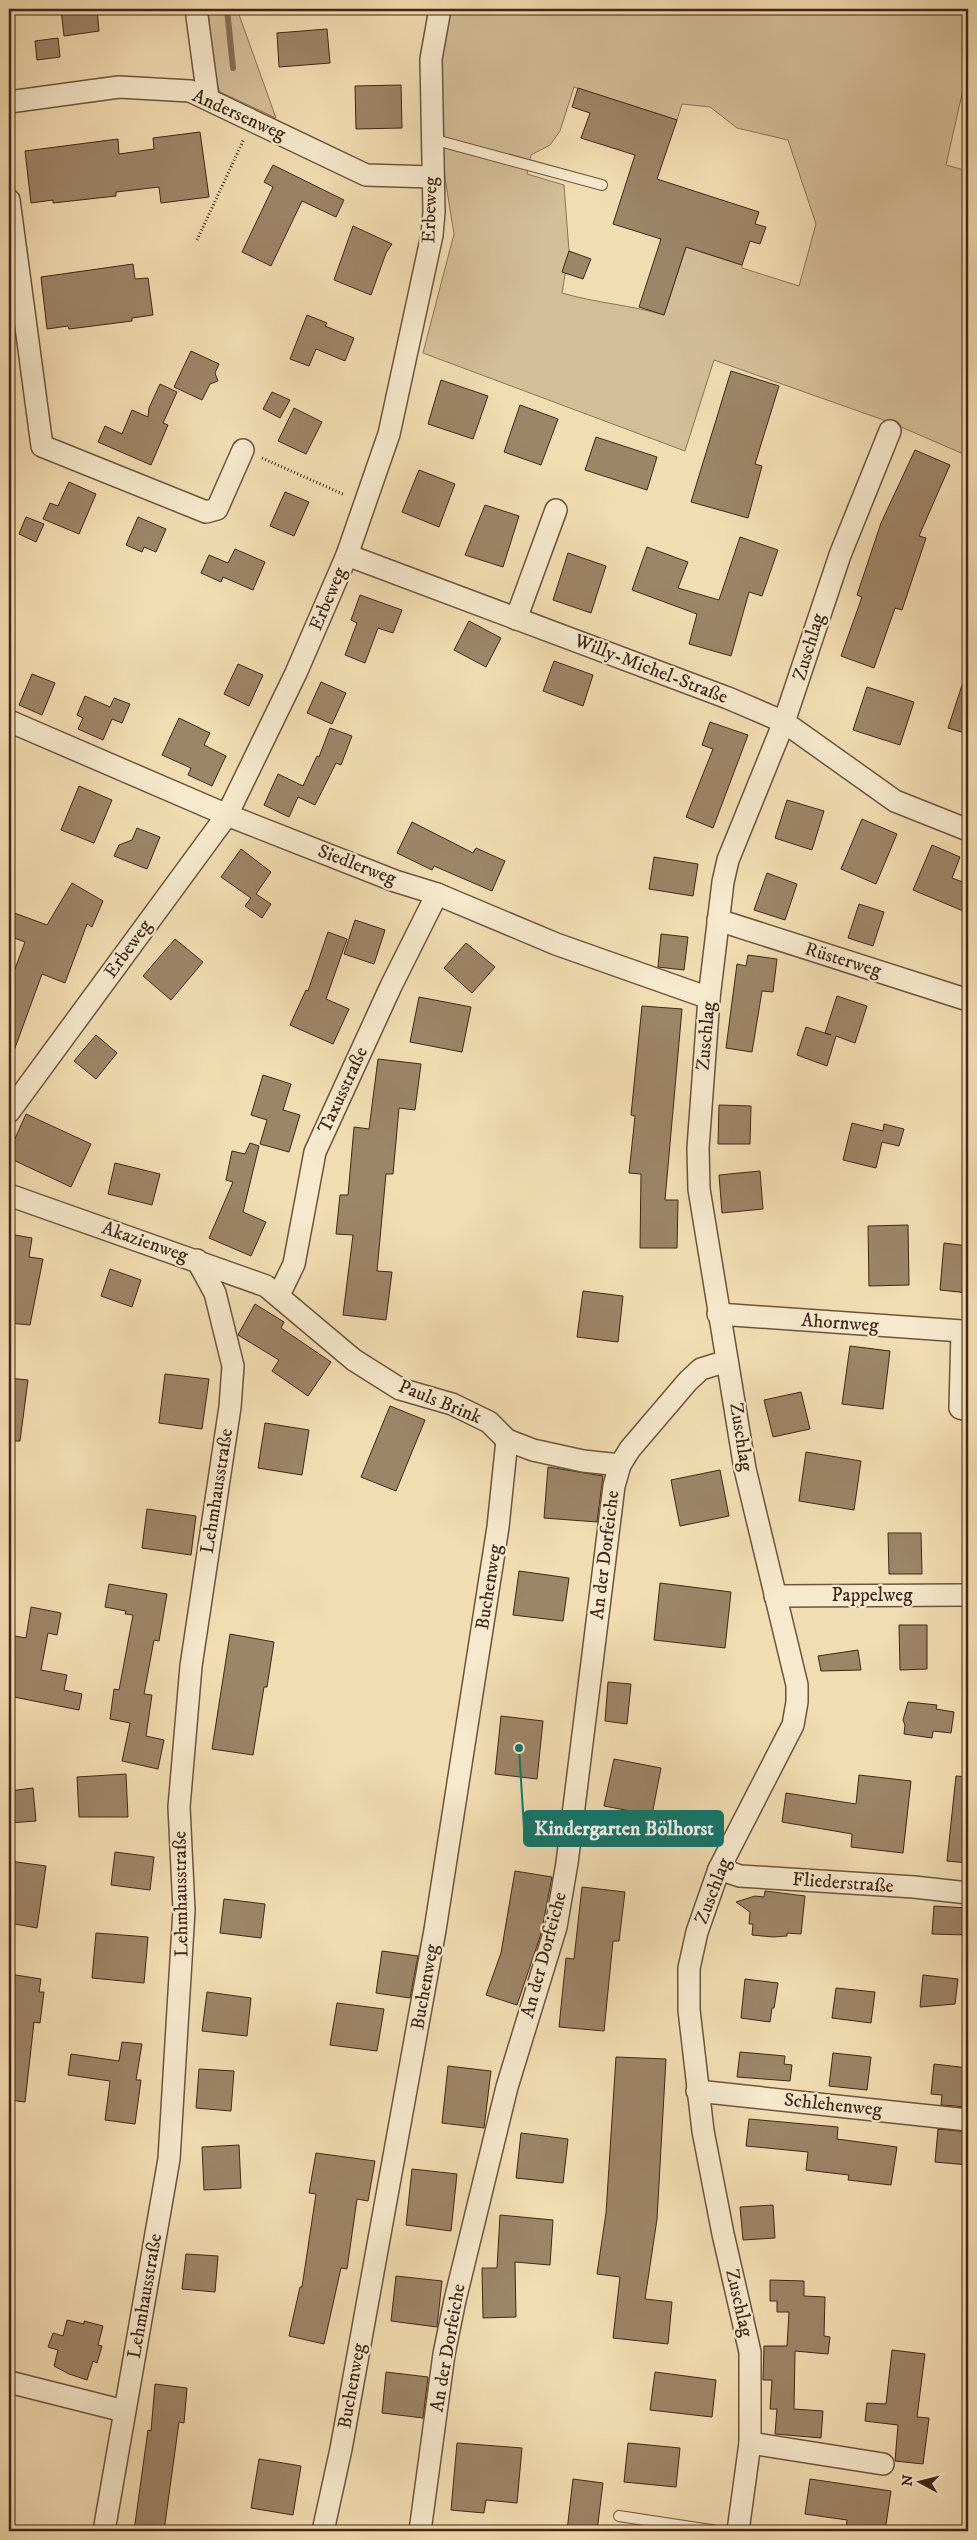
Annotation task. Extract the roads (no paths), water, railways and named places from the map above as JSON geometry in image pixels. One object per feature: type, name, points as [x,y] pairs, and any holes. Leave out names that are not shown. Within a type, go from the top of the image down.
[{"type":"street","points":[[196,9],[208,98]]},
{"type":"street","name":"Erbeweg","points":[[9,1112],[227,814],[296,673],[347,555],[389,434],[432,235],[434,212],[431,59],[440,9]]},
{"type":"street","name":"Andersenweg","points":[[9,102],[119,87],[190,91],[366,175],[432,177]]},
{"type":"street","points":[[9,200],[14,284],[42,446],[206,512],[217,509],[243,450]]},
{"type":"street","name":"Zuschlag","points":[[738,2531],[750,2443],[750,2352],[723,2234],[697,2091],[689,2010],[689,1968],[697,1932],[719,1870],[793,1725],[797,1702],[797,1685],[745,1469],[718,1314],[699,1189],[698,1148],[710,998],[723,882],[735,841],[784,722],[840,555],[890,431]]},
{"type":"street","points":[[516,619],[556,510]]},
{"type":"street","name":"Willy-Michel-Straße","points":[[347,555],[728,698],[784,722]]},
{"type":"street","name":"Siedlerweg","points":[[9,721],[227,814],[395,881],[437,894],[556,944],[710,998]]},
{"type":"street","points":[[784,722],[895,801],[968,830]]},
{"type":"street","name":"Taxusstraße","points":[[279,1295],[294,1264],[315,1152],[391,986],[437,894]]},
{"type":"street","name":"Rüsterweg","points":[[718,920],[968,1000]]},
{"type":"street","name":"Akazienweg","points":[[9,1195],[197,1260],[266,1286],[279,1295]]},
{"type":"street","name":"Lehmhausstraße","points":[[104,2531],[169,2160],[184,1910],[180,1807],[189,1685],[230,1407],[233,1366],[215,1293],[197,1260]]},
{"type":"street","name":"Pauls Brink","points":[[279,1295],[362,1364],[400,1389],[452,1404],[489,1422],[507,1440],[533,1450],[620,1465]]},
{"type":"street","name":"Ahornweg","points":[[718,1314],[965,1331],[960,1408],[968,1410]]},
{"type":"street","name":"An der Dorfeiche","points":[[420,2531],[444,2354],[455,2300],[507,2088],[556,1927],[567,1863],[614,1486],[620,1465],[630,1449],[688,1381],[701,1369],[727,1361]]},
{"type":"street","name":"Buchenweg","points":[[323,2531],[341,2449],[435,1930],[498,1527],[507,1440]]},
{"type":"street","name":"Pappelweg","points":[[775,1596],[968,1595]]},
{"type":"street","name":"Fliederstraße","points":[[719,1870],[740,1876],[914,1887],[968,1893]]},
{"type":"street","name":"Schlehenweg","points":[[697,2091],[968,2120]]},
{"type":"street","points":[[9,2382],[124,2411]]},
{"type":"street","points":[[750,2443],[883,2464]]},
{"type":"lane","points":[[432,139],[602,185]]},
{"type":"lane","points":[[619,2516],[717,2531]]},
{"type":"waterway","points":[[227,9],[233,68]]},
{"type":"place","name":"Kindergarten Bölhorst","points":[[519,1748]]}]
